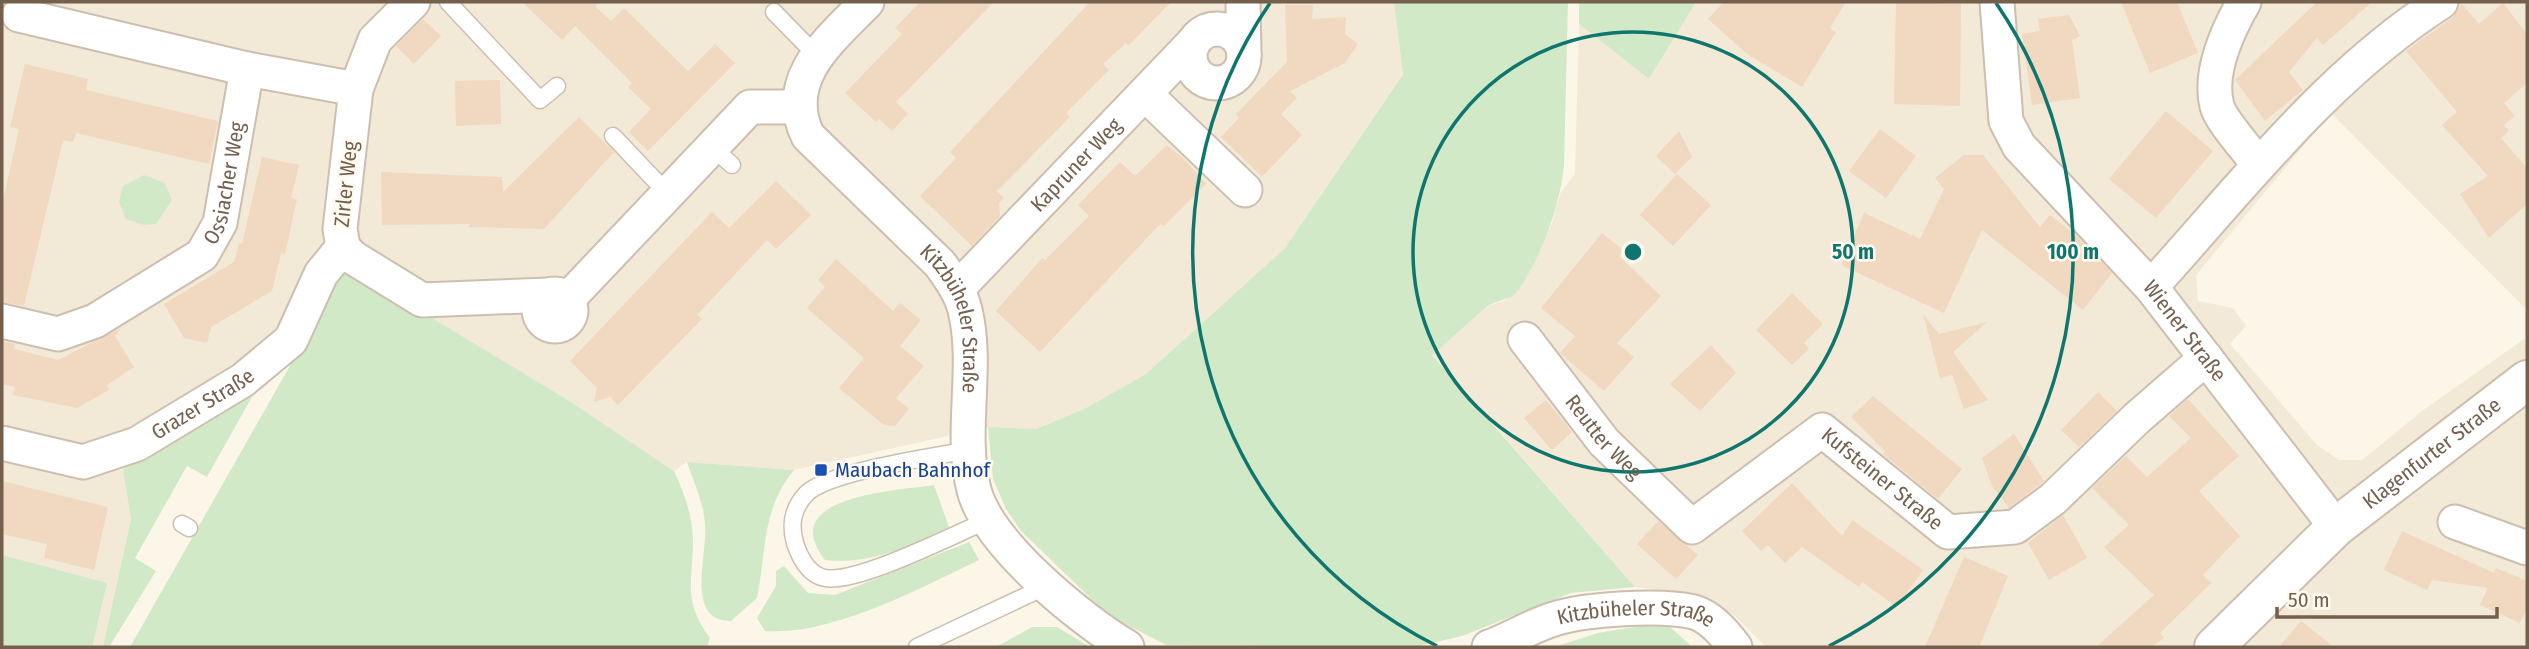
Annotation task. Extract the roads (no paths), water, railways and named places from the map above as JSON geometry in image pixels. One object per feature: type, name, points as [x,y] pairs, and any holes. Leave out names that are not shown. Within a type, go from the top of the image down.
[{"type":"street","name":"Zirler Weg","points":[[413,2],[375,40],[356,89],[340,229],[343,247],[352,257],[422,300],[558,297],[667,192],[722,156],[750,107],[798,107]]},
{"type":"street","points":[[798,107],[804,80],[817,56],[867,2]]},
{"type":"street","name":"Kapruner Weg","points":[[957,289],[1194,42],[1190,58],[1197,75],[1214,83],[1223,83],[1239,73],[1244,55],[1243,2]]},
{"type":"street","points":[[1997,2],[2006,121],[2019,146],[2151,287]]},
{"type":"street","points":[[2244,2],[2229,28],[2218,63],[2217,107],[2258,164]]},
{"type":"street","name":"Wiener Straße","points":[[2336,527],[2151,287],[2258,164],[2386,42],[2441,2]]},
{"type":"street","points":[[14,11],[247,69],[295,86],[356,89]]},
{"type":"street","name":"Ossiacher Weg","points":[[5,318],[58,334],[202,255],[220,223],[247,69]]},
{"type":"street","points":[[1145,94],[1245,190]]},
{"type":"street","name":"Kitzbüheler Straße","points":[[798,107],[808,136],[940,264],[957,289],[965,309],[977,392],[970,450],[974,489],[986,521],[1031,570],[1103,633],[1127,647]]},
{"type":"street","name":"Grazer Straße","points":[[2,443],[83,462],[138,444],[243,380],[291,340],[321,274],[343,247]]},
{"type":"street","name":"Reutter Weg","points":[[1525,339],[1604,442],[1692,527]]},
{"type":"street","name":"Kufsteiner Straße","points":[[1692,527],[1822,429],[1948,531],[2014,527],[2053,499],[2137,418],[2206,358]]},
{"type":"street","name":"Klagenfurter Straße","points":[[2336,527],[2527,380]]},
{"type":"street","points":[[2455,522],[2527,548]]},
{"type":"street","points":[[2228,643],[2336,527]]},
{"type":"street","name":"Kitzbüheler Straße","points":[[1489,647],[1563,617],[1595,611],[1637,610],[1696,613],[1714,624],[1735,647]]},
{"type":"lane","points":[[448,2],[540,100],[557,86]]},
{"type":"lane","points":[[774,12],[817,56]]},
{"type":"lane","points":[[613,136],[667,192]]},
{"type":"lane","points":[[970,450],[829,480],[807,493],[795,510],[792,530],[806,567],[825,578],[859,574],[986,521]]},
{"type":"lane","points":[[917,647],[1049,585]]},
{"type":"place","name":"Maubach Bahnhof","points":[[821,470]]}]
